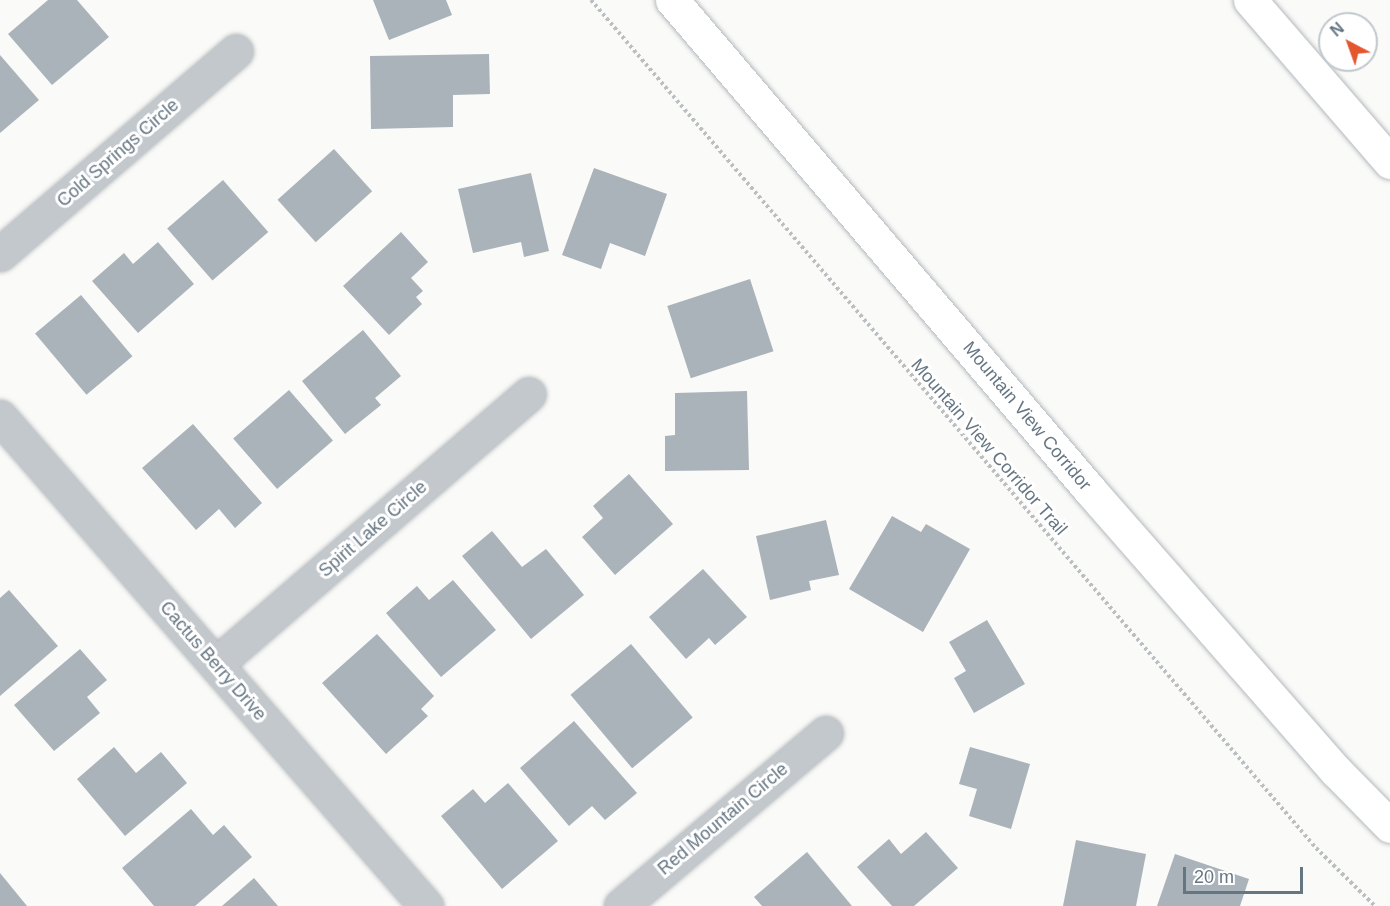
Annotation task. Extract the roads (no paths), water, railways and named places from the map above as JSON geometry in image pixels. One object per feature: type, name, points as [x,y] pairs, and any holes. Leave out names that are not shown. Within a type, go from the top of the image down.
[{"type":"highway","name":"Mountain View Corridor","points":[[672,0],[1089,489],[1336,771],[1390,826]]},
{"type":"highway","points":[[1250,0],[1390,162]]},
{"type":"street","name":"Cold Springs Circle","points":[[0,254],[236,51]]},
{"type":"street","name":"Spirit Lake Circle","points":[[216,664],[530,394]]},
{"type":"street","name":"Cactus Berry Drive","points":[[0,417],[426,906]]},
{"type":"street","name":"Red Mountain Circle","points":[[621,906],[826,733]]}]
